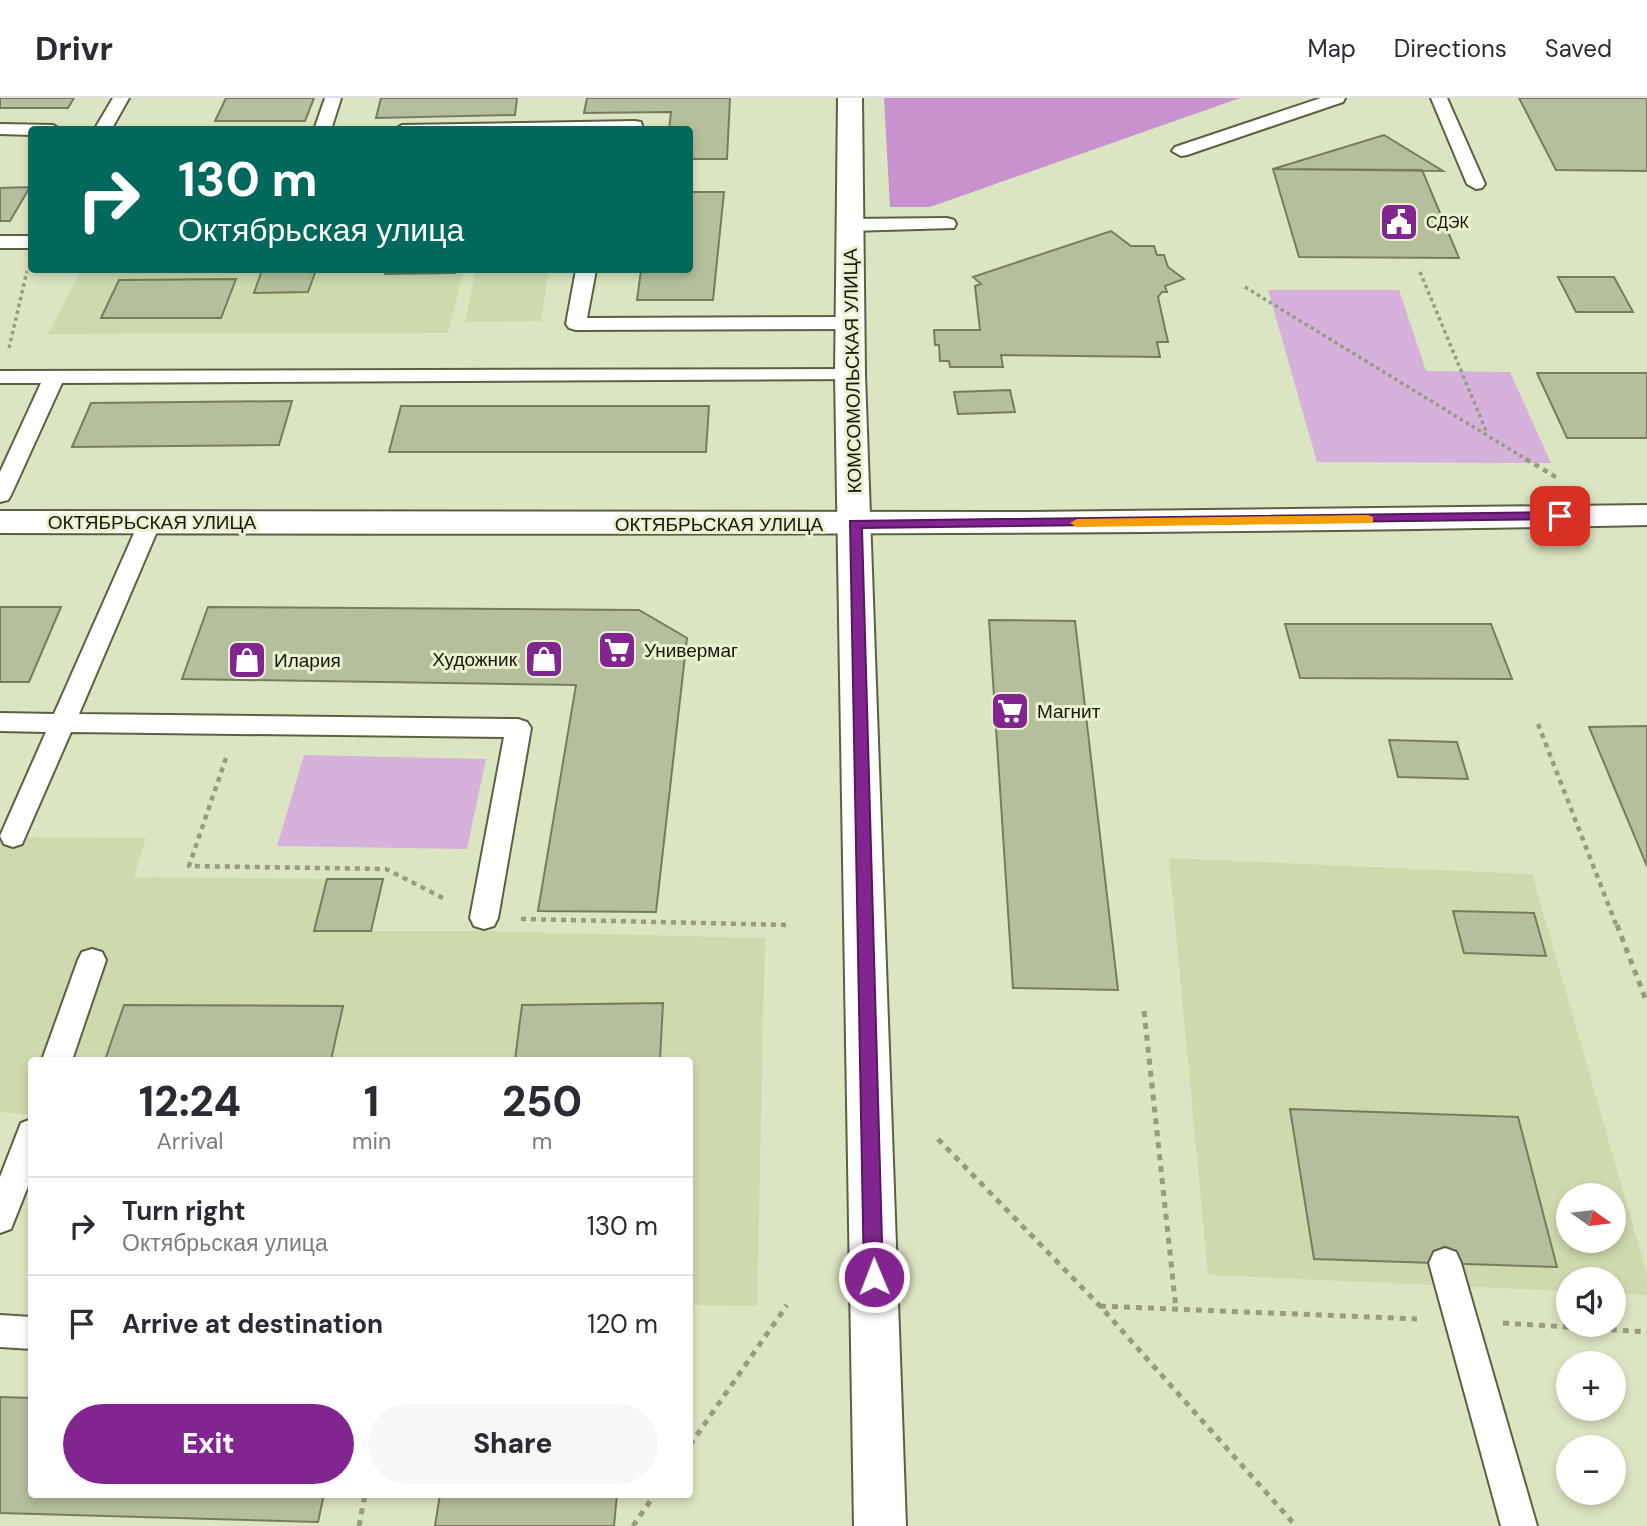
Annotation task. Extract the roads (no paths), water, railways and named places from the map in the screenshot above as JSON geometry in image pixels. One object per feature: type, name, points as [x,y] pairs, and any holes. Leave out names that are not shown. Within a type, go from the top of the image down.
[{"type":"street","name":"КОМСОМОЛЬСКАЯ УЛИЦА","points":[[850,98],[850,375],[880,1526]]},
{"type":"street","name":"ОКТЯБРЬСКАЯ УЛИЦА","points":[[0,522],[855,524],[1239,522],[1647,515]]},
{"type":"lane","points":[[104,126],[121,98]]},
{"type":"lane","points":[[323,126],[333,98]]},
{"type":"lane","points":[[1181,151],[1337,98]]},
{"type":"lane","points":[[1439,98],[1476,184]]},
{"type":"lane","points":[[0,129],[28,130]]},
{"type":"lane","points":[[850,225],[947,224]]},
{"type":"lane","points":[[0,242],[28,242]]},
{"type":"lane","points":[[585,273],[576,324],[850,323]]},
{"type":"lane","points":[[1,377],[850,375]]},
{"type":"lane","points":[[0,495],[54,376]]},
{"type":"lane","points":[[13,837],[150,522]]},
{"type":"lane","points":[[0,722],[518,728],[484,918]]},
{"type":"lane","points":[[58,1057],[92,960]]},
{"type":"lane","points":[[0,1219],[28,1143]]},
{"type":"lane","points":[[1445,1263],[1459,1321],[1519,1526]]},
{"type":"lane","points":[[0,1331],[28,1333]]},
{"type":"place","name":"СДЭК","points":[[1399,222]]},
{"type":"place","name":"Универмаг","points":[[617,650]]},
{"type":"place","name":"Художник","points":[[544,659]]},
{"type":"place","name":"Илария","points":[[247,660]]},
{"type":"place","name":"Магнит","points":[[1010,711]]}]
